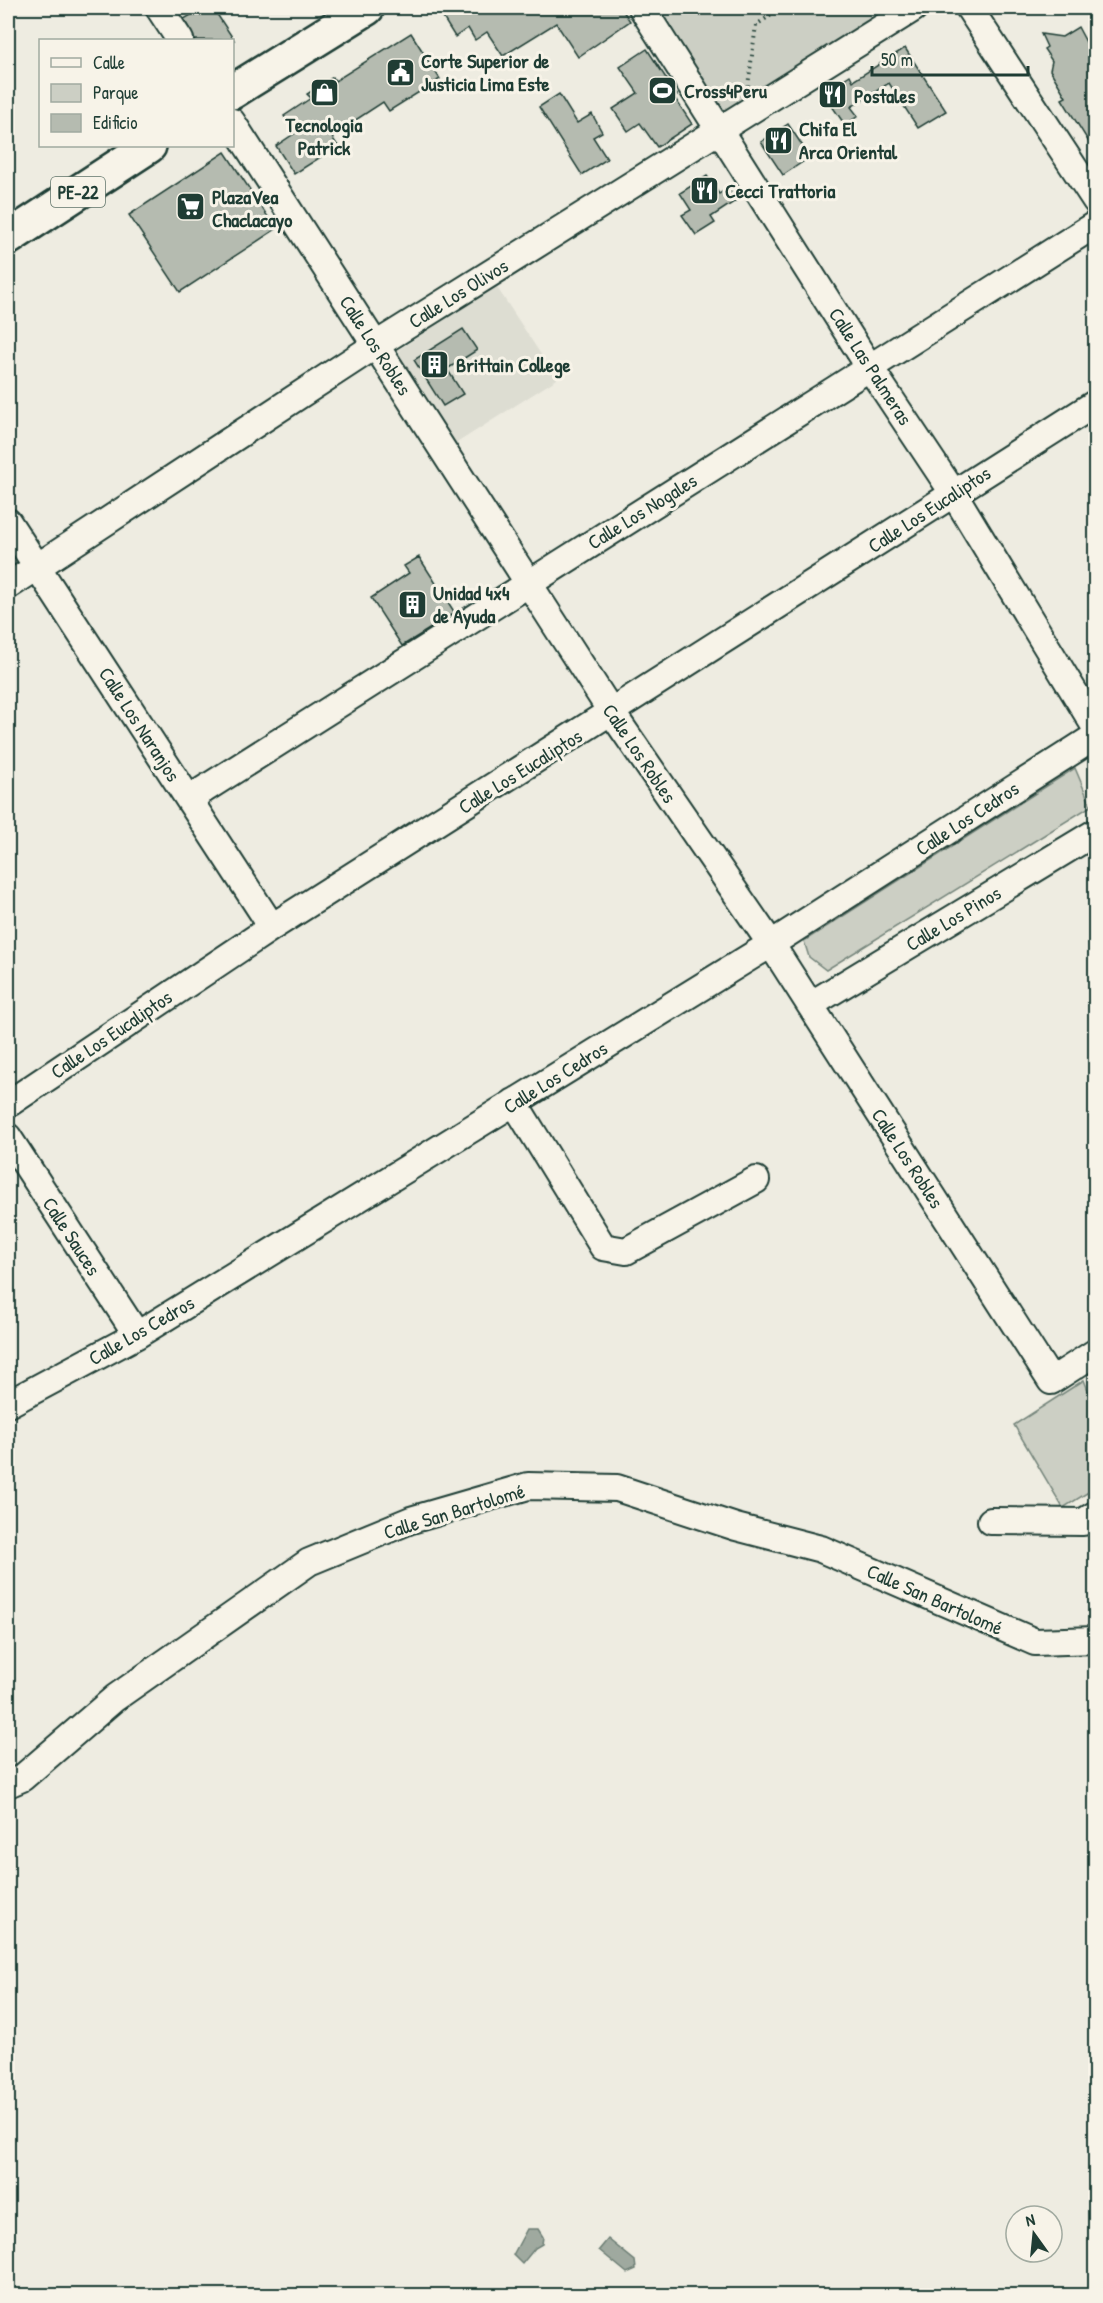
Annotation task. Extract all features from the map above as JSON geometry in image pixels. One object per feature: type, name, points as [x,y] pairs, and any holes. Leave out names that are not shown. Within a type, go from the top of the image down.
[{"type":"highway","points":[[234,91],[367,8]]},
{"type":"highway","name":"PE-22","points":[[8,238],[147,147]]},
{"type":"street","points":[[159,8],[179,39]]},
{"type":"street","name":"Calle Las Palmeras","points":[[642,8],[720,127],[870,368],[954,494],[1095,728]]},
{"type":"street","name":"Calle Los Olivos","points":[[8,586],[376,345],[720,127],[914,8]]},
{"type":"street","points":[[969,8],[1095,201]]},
{"type":"street","name":"Calle Los Robles","points":[[234,125],[530,582],[612,713],[771,944],[1051,1381],[1095,1352]]},
{"type":"street","name":"Calle Los Nogales","points":[[189,799],[1095,224]]},
{"type":"street","name":"Calle Los Eucaliptos","points":[[8,1104],[272,927],[612,713],[1095,403]]},
{"type":"street","name":"Calle Los Naranjos","points":[[8,522],[272,927]]},
{"type":"street","name":"Calle Los Cedros","points":[[8,1404],[137,1335],[771,944],[1095,736]]},
{"type":"street","name":"Calle Los Pinos","points":[[810,1005],[1095,832]]},
{"type":"street","points":[[514,1102],[603,1247],[626,1251],[756,1180]]},
{"type":"street","name":"Calle Sauces","points":[[8,1137],[137,1335]]},
{"type":"street","name":"Calle San Bartolomé","points":[[8,1784],[22,1778],[115,1698],[309,1562],[411,1520],[528,1486],[617,1488],[736,1527],[821,1549],[1035,1642],[1095,1640]]},
{"type":"street","points":[[991,1521],[1083,1522],[1095,1514]]},
{"type":"path","points":[[746,96],[756,25],[782,8]]},
{"type":"shaded area","points":[[496,286],[557,379],[452,446],[392,354]]},
{"type":"shaded area","points":[[527,2229],[538,2229],[543,2237],[542,2244],[535,2248],[522,2264],[513,2255]]},
{"type":"shaded area","points":[[608,2239],[635,2261],[636,2269],[627,2273],[599,2250]]},
{"type":"green space","points":[[653,8],[892,8],[725,116]]},
{"type":"green space","points":[[1075,768],[1091,806],[826,970],[809,957],[804,941]]},
{"type":"green space","points":[[1084,1380],[1095,1408],[1095,1488],[1063,1508],[1014,1425]]},
{"type":"building","points":[[203,8],[213,8],[233,39],[194,39],[184,19]]},
{"type":"building","points":[[437,8],[621,8],[630,21],[578,57],[556,23],[503,56],[487,32],[475,40],[468,28],[455,37]]},
{"type":"building","points":[[1078,27],[1095,59],[1095,152],[1062,99],[1066,97],[1050,70],[1052,61],[1044,49],[1047,47],[1041,34],[1062,37]]},
{"type":"building","points":[[411,33],[440,79],[389,111],[383,102],[331,136],[338,146],[294,174],[276,146],[295,133],[284,116],[311,98],[307,94],[333,77],[335,81]]},
{"type":"building","points":[[905,48],[946,111],[918,128],[889,83],[851,107],[858,116],[845,125],[823,93],[850,75],[853,81]]},
{"type":"building","points":[[647,49],[677,95],[674,97],[692,124],[657,147],[640,123],[628,131],[613,109],[638,93],[620,67]]},
{"type":"building","points":[[559,94],[577,123],[592,114],[602,132],[593,137],[607,159],[582,175],[539,107]]},
{"type":"building","points":[[788,124],[810,157],[783,175],[761,142]]},
{"type":"building","points":[[225,152],[276,229],[180,292],[129,215]]},
{"type":"building","points":[[707,176],[719,194],[735,183],[743,196],[711,217],[715,223],[696,235],[682,215],[691,210],[680,193]]},
{"type":"building","name":"Brittain College","points":[[463,329],[477,350],[447,369],[463,394],[443,406],[414,360]]},
{"type":"building","name":"Unidad 4x4 de Ayuda","points":[[419,557],[455,613],[402,646],[371,598],[409,573],[404,566]]},
{"type":"place","name":"Corte Superior de Justicia Lima Este","points":[[400,72]]},
{"type":"place","name":"Cross4Peru","points":[[663,90]]},
{"type":"place","name":"Tecnologia Patrick","points":[[324,93]]},
{"type":"place","name":"Postales","points":[[833,95]]},
{"type":"place","name":"Chifa El Arca Oriental","points":[[778,140]]},
{"type":"place","name":"Cecci Trattoria","points":[[704,190]]},
{"type":"place","name":"PlazaVea Chaclacayo","points":[[191,207]]},
{"type":"place","name":"Brittain College","points":[[435,364]]},
{"type":"place","name":"Unidad 4x4 de Ayuda","points":[[412,604]]}]
